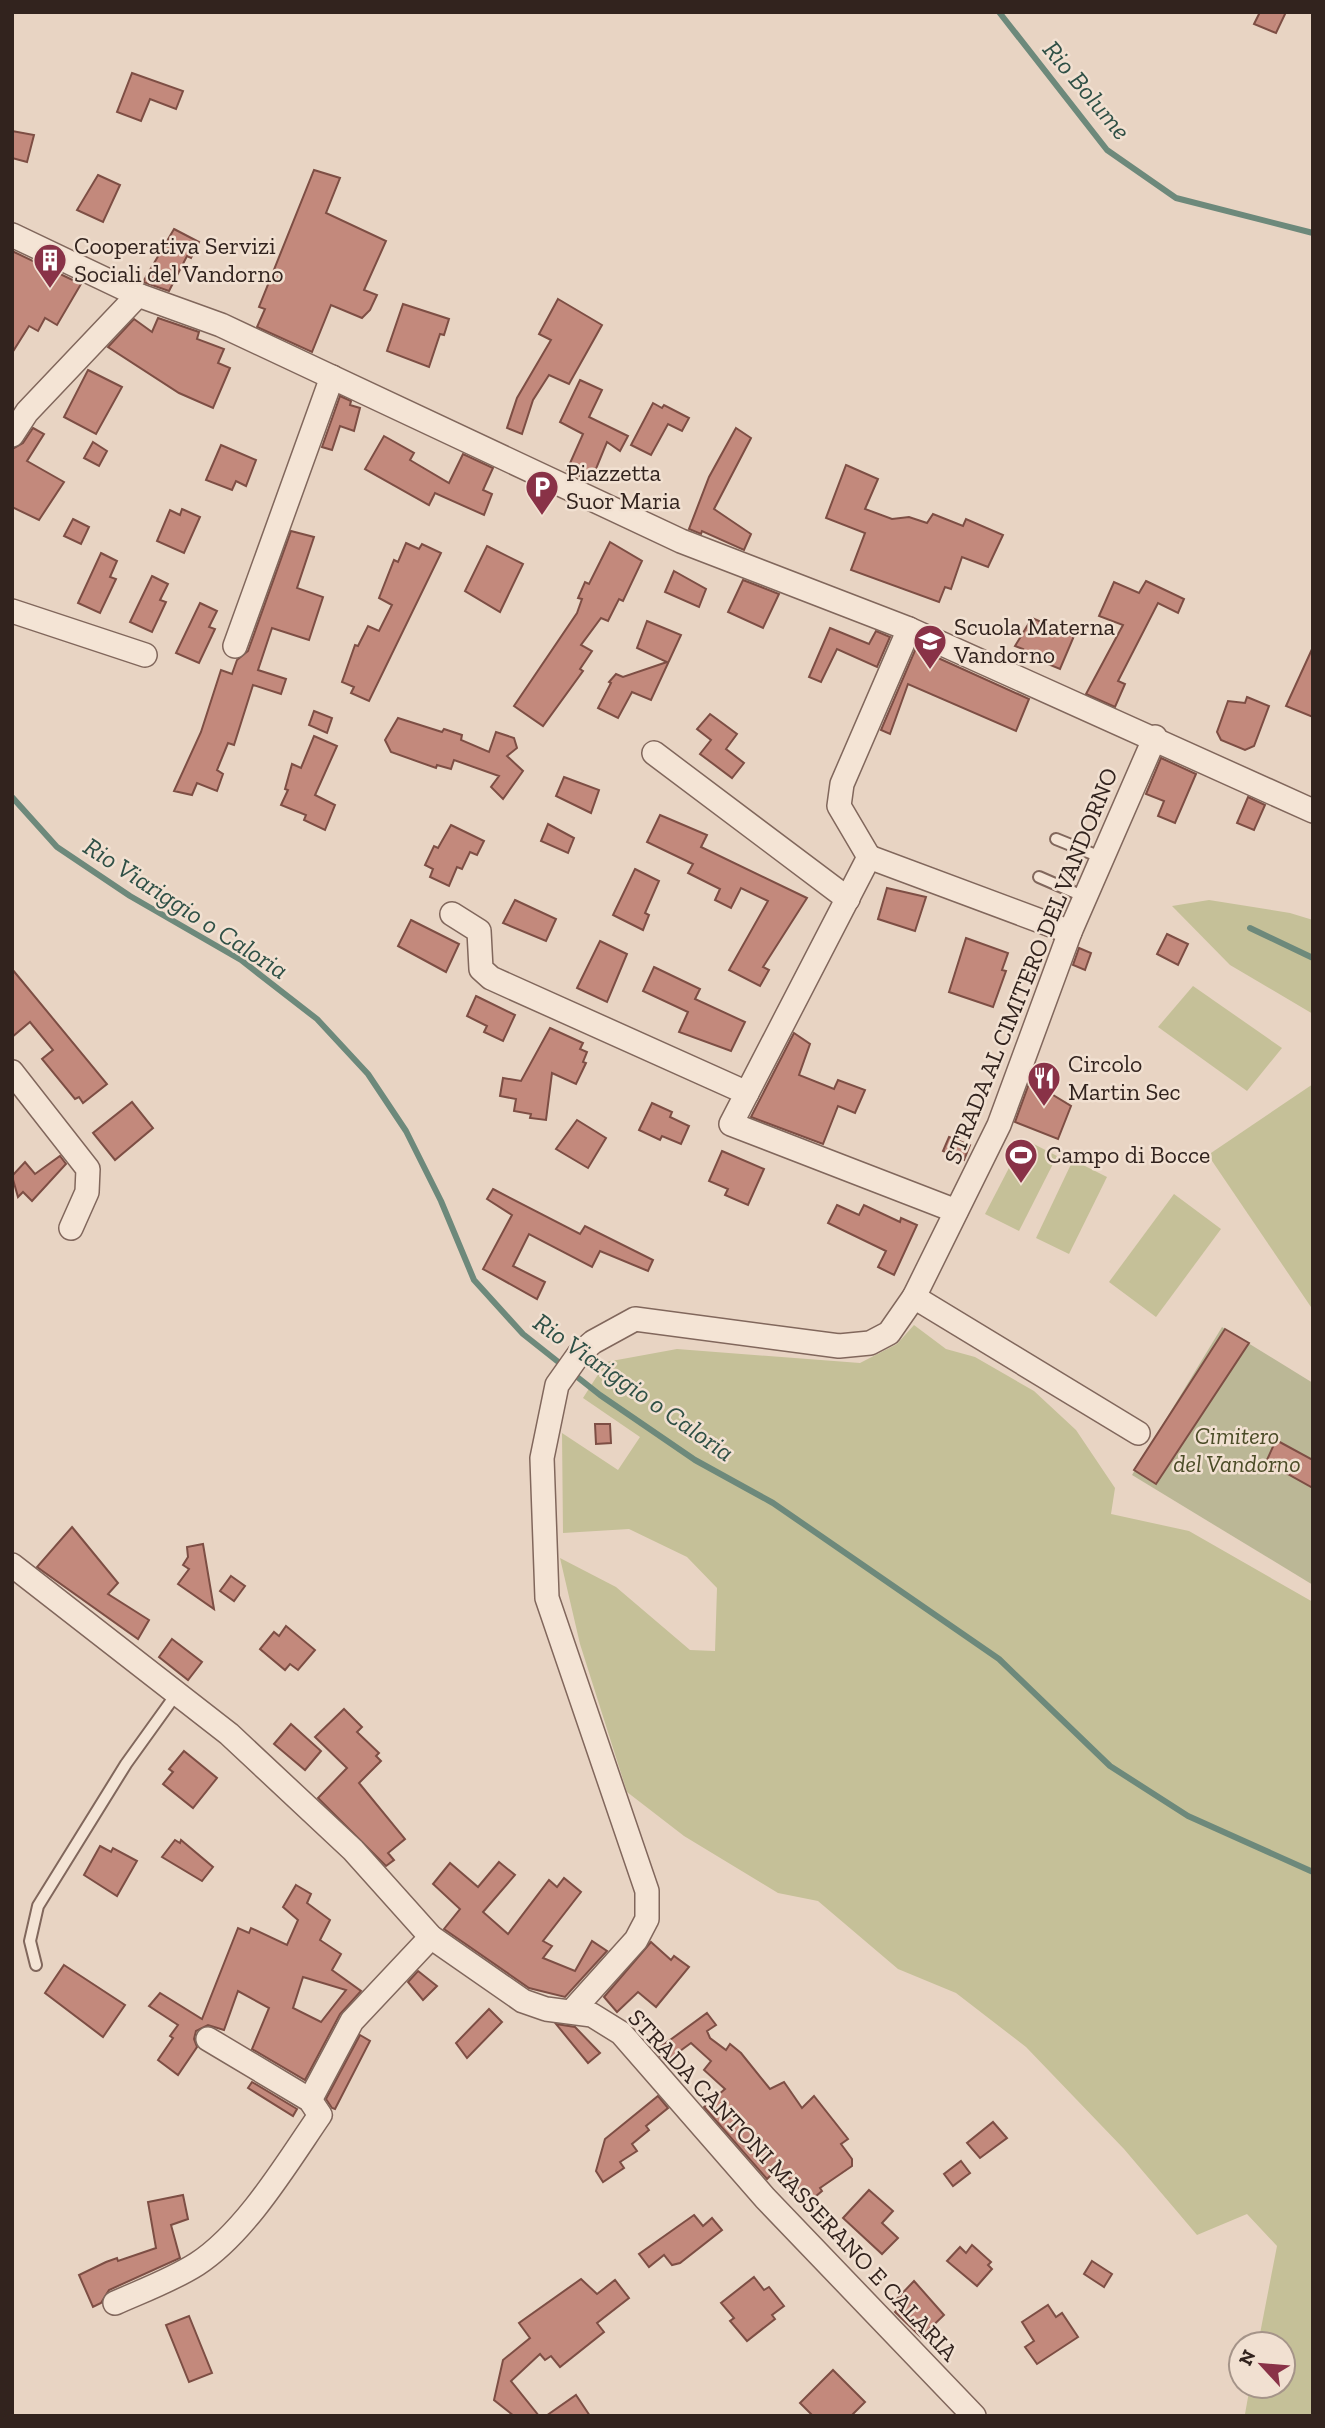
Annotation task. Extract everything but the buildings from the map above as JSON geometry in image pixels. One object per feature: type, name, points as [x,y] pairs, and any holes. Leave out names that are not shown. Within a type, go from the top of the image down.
[{"type":"street","points":[[12,235],[138,295],[221,325],[681,541],[909,629],[1155,737],[1313,811]]},
{"type":"street","points":[[12,435],[27,412],[138,295]]},
{"type":"street","points":[[235,646],[332,377]]},
{"type":"street","points":[[12,611],[145,655]]},
{"type":"street","points":[[909,629],[842,784],[839,806],[869,857],[1070,932]]},
{"type":"street","name":"STRADA AL CIMITERO DEL VANDORNO","points":[[573,2010],[636,1940],[647,1919],[647,1891],[547,1598],[542,1458],[558,1385],[579,1354],[593,1342],[635,1319],[839,1346],[870,1343],[889,1333],[914,1297],[999,1125],[1070,932],[1155,737]]},
{"type":"street","points":[[654,753],[848,899]]},
{"type":"street","points":[[869,857],[731,1124],[956,1211]]},
{"type":"street","points":[[452,914],[479,931],[481,969],[491,978],[747,1093]]},
{"type":"street","points":[[12,1072],[88,1169],[87,1192],[71,1228]]},
{"type":"street","points":[[914,1297],[1138,1433]]},
{"type":"street","name":"STRADA CANTONI MASSERANO E CALARIA","points":[[12,1565],[229,1734],[354,1850],[431,1937],[523,2001],[546,2008],[592,2015],[621,2033],[765,2198],[974,2416]]},
{"type":"street","points":[[310,2100],[352,2021],[431,1937]]},
{"type":"street","points":[[114,2303],[198,2263],[230,2234],[274,2180],[320,2115],[310,2100],[208,2039]]},
{"type":"lane","points":[[1056,839],[1102,858]]},
{"type":"lane","points":[[1039,877],[1085,897]]},
{"type":"lane","points":[[36,1965],[30,1941],[38,1906],[126,1763],[177,1693]]},
{"type":"shaded area","points":[[1209,900],[1290,913],[1313,920],[1313,1014],[1230,965],[1172,906]]},
{"type":"shaded area","points":[[1193,986],[1282,1048],[1247,1091],[1158,1027]]},
{"type":"shaded area","points":[[1313,1084],[1313,1310],[1208,1155]]},
{"type":"shaded area","name":"Campo di Bocce","points":[[1024,1139],[1057,1156],[1019,1231],[985,1214]]},
{"type":"shaded area","name":"Campo di Bocce","points":[[1073,1160],[1107,1177],[1069,1254],[1036,1238]]},
{"type":"shaded area","points":[[1174,1194],[1221,1229],[1156,1317],[1109,1282]]},
{"type":"shaded area","points":[[914,1325],[946,1349],[975,1357],[1034,1391],[1076,1430],[1115,1488],[1111,1514],[1189,1531],[1313,1602],[1313,2416],[1245,2414],[1248,2400],[1297,2400],[1297,2330],[1261,2330],[1277,2246],[1247,2214],[1197,2235],[1124,2149],[1026,2047],[956,1993],[898,1969],[818,1901],[778,1893],[684,1836],[627,1792],[580,1644],[560,1558],[616,1587],[690,1650],[715,1651],[717,1588],[687,1557],[629,1529],[563,1533],[562,1433],[618,1470],[640,1437],[583,1398],[606,1362],[677,1349],[860,1363],[897,1344]]},
{"type":"green space","name":"Cimitero del Vandorno","points":[[1222,1327],[1313,1383],[1313,1585],[1132,1475]]},
{"type":"waterway","name":"Rio Bolume","points":[[999,12],[1107,150],[1176,198],[1313,233]]},
{"type":"waterway","name":"Rio Viariggio o Caloria","points":[[12,797],[57,847],[130,896],[241,960],[317,1019],[368,1074],[406,1131],[441,1201],[474,1280],[523,1334],[600,1395],[695,1460],[773,1503],[999,1659],[1110,1766],[1188,1816],[1313,1872]]},
{"type":"waterway","points":[[1250,928],[1313,958]]},
{"type":"place","name":"Cooperativa Servizi Sociali del Vandorno","points":[[50,290]]},
{"type":"place","name":"Piazzetta Suor Maria","points":[[542,517]]},
{"type":"place","name":"Scuola Materna Vandorno","points":[[930,671]]},
{"type":"place","name":"Circolo Martin Sec","points":[[1044,1108]]},
{"type":"place","name":"Campo di Bocce","points":[[1021,1185]]}]
